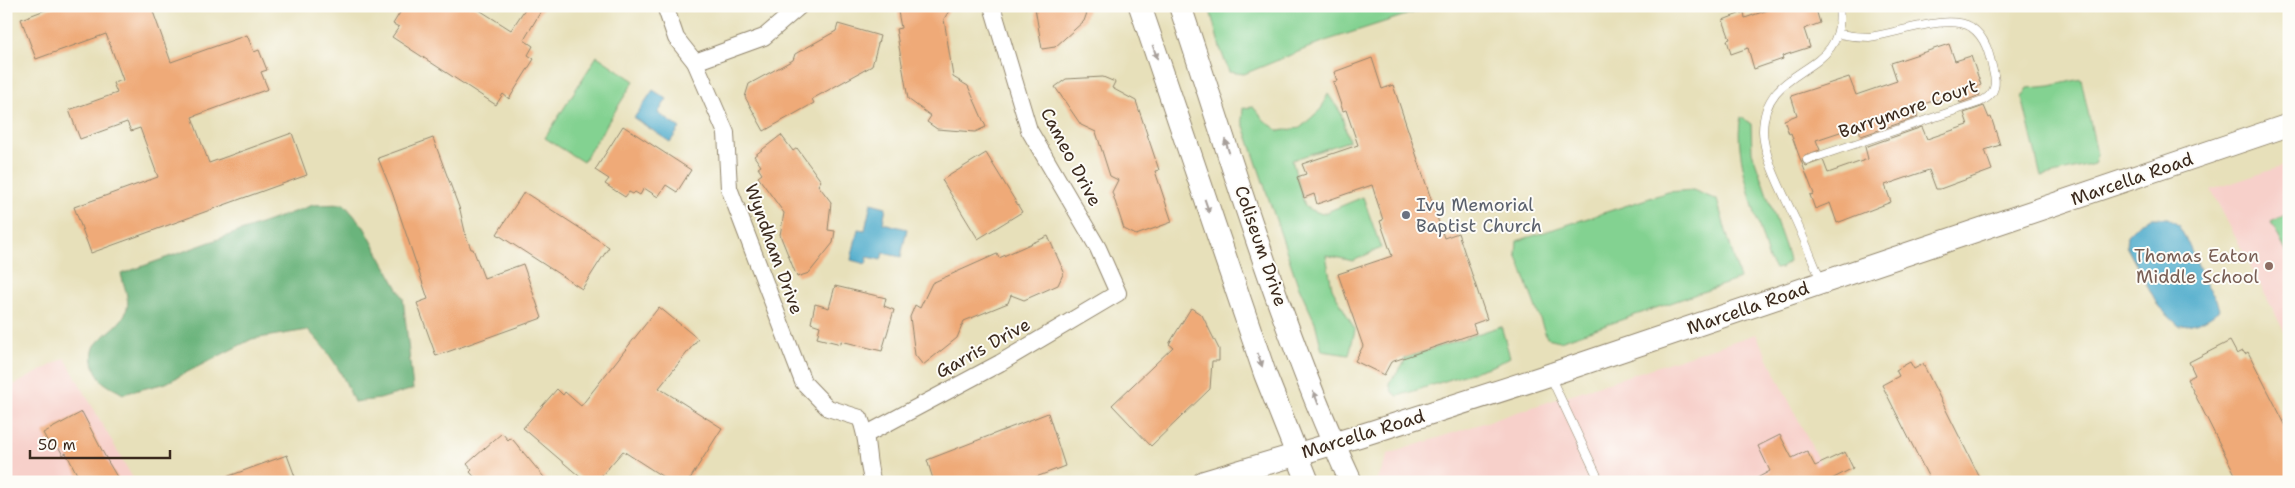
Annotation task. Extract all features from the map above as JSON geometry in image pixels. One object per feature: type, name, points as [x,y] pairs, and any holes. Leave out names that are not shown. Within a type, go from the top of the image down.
[{"type":"street","name":"Wyndham Drive","points":[[665,6],[676,38],[695,62],[726,133],[729,188],[803,382],[828,408],[860,418],[867,434]]},
{"type":"street","points":[[695,62],[764,37],[800,6]]},
{"type":"street","name":"Cameo Drive","points":[[992,6],[1029,130],[1098,248],[1118,293]]},
{"type":"street","points":[[1140,6],[1256,348],[1308,482]]},
{"type":"street","name":"Coliseum Drive","points":[[1180,6],[1274,283],[1335,443],[1352,482]]},
{"type":"street","name":"Marcella Road","points":[[1204,482],[1297,455],[1550,375],[2289,125]]},
{"type":"street","name":"Garris Drive","points":[[867,434],[1000,363],[1118,293]]},
{"type":"street","points":[[867,434],[869,471],[873,482]]},
{"type":"lane","points":[[1822,283],[1776,178],[1765,144],[1764,123],[1766,110],[1777,92],[1793,76],[1822,59],[1834,44],[1839,34],[1841,17],[1839,6]]},
{"type":"lane","name":"Barrymore Court","points":[[1806,160],[1980,102],[1990,96],[1994,88],[1995,79],[1985,43],[1972,28],[1964,24],[1940,23],[1868,37],[1839,34]]},
{"type":"lane","points":[[1550,375],[1600,482]]},
{"type":"shaded area","name":"Thomas Eaton Middle School","points":[[2289,164],[2289,341],[2211,190]]},
{"type":"shaded area","points":[[1756,334],[1829,482],[1377,482],[1388,454]]},
{"type":"shaded area","points":[[65,358],[135,482],[6,482],[6,389]]},
{"type":"green space","points":[[1209,6],[1434,6],[1325,41],[1244,74],[1229,72],[1220,48]]},
{"type":"green space","points":[[597,56],[634,81],[583,162],[545,138]]},
{"type":"green space","points":[[2081,79],[2097,154],[2094,164],[2041,177],[2022,97],[2028,88],[2050,86]]},
{"type":"green space","points":[[1328,94],[1341,113],[1349,141],[1292,160],[1305,207],[1322,214],[1363,197],[1381,248],[1353,261],[1326,255],[1332,288],[1355,330],[1349,355],[1322,351],[1315,322],[1298,285],[1242,120],[1243,108],[1253,107],[1265,121],[1279,131],[1300,128],[1321,109]]},
{"type":"green space","points":[[1741,117],[1751,124],[1752,152],[1787,252],[1789,262],[1781,268],[1775,269],[1769,260],[1748,188],[1740,149],[1739,132]]},
{"type":"green space","points":[[1693,190],[1717,200],[1740,279],[1560,341],[1547,338],[1516,254],[1517,241],[1668,192]]},
{"type":"green space","points":[[344,204],[364,227],[403,298],[413,389],[380,399],[354,402],[335,363],[308,330],[252,339],[166,383],[123,394],[105,384],[100,378],[93,363],[94,347],[122,319],[128,305],[121,274],[313,205]]},
{"type":"green space","points":[[2287,214],[2289,216],[2289,257],[2271,222]]},
{"type":"green space","points":[[1501,326],[1510,357],[1495,365],[1398,396],[1392,392],[1389,383],[1404,363],[1405,358]]},
{"type":"water","points":[[653,90],[667,99],[658,113],[680,128],[670,142],[634,118]]},
{"type":"water","points":[[871,203],[886,207],[883,223],[907,229],[901,257],[883,253],[881,260],[868,257],[866,264],[851,260],[858,229],[865,230]]},
{"type":"water","points":[[2151,218],[2168,218],[2178,225],[2207,286],[2216,299],[2219,310],[2210,317],[2195,323],[2179,326],[2159,307],[2126,246],[2127,235],[2139,223]]},
{"type":"building","points":[[56,6],[151,6],[171,62],[247,35],[254,52],[259,50],[267,70],[261,72],[268,89],[192,117],[209,163],[292,133],[307,175],[91,253],[74,207],[158,177],[140,128],[131,131],[127,122],[80,139],[69,110],[117,93],[113,83],[123,80],[106,34],[36,59],[21,19]]},
{"type":"building","points":[[404,6],[473,6],[511,30],[527,6],[544,6],[524,40],[533,46],[528,55],[534,59],[509,99],[503,94],[496,105],[392,37],[399,27],[393,24]]},
{"type":"building","points":[[897,6],[952,6],[944,19],[953,77],[968,86],[986,127],[975,132],[937,129],[927,122],[931,116],[908,99],[896,29],[901,28]]},
{"type":"building","points":[[1045,6],[1078,6],[1088,10],[1084,21],[1055,47],[1042,49],[1035,8]]},
{"type":"building","points":[[1779,6],[1815,6],[1820,23],[1804,29],[1810,47],[1782,56],[1783,59],[1754,69],[1748,48],[1731,54],[1727,40],[1730,39],[1723,20],[1744,12],[1745,18]]},
{"type":"building","points":[[838,24],[880,36],[872,66],[812,99],[814,103],[764,131],[745,97],[749,84],[793,60],[795,54],[836,31]]},
{"type":"building","points":[[1949,44],[1955,61],[1971,56],[1981,85],[1977,87],[1980,95],[1960,103],[1956,93],[1915,107],[1918,117],[1861,136],[1858,126],[1816,140],[1820,150],[1805,155],[1802,161],[1806,166],[1823,160],[1828,173],[1868,159],[1865,147],[1922,127],[1927,139],[1968,125],[1964,113],[1984,106],[1989,118],[1991,117],[2000,145],[1985,150],[1992,170],[1940,189],[1936,189],[1929,170],[1885,185],[1891,202],[1837,223],[1830,203],[1815,209],[1810,195],[1814,194],[1791,133],[1789,134],[1784,120],[1797,115],[1791,96],[1849,77],[1856,95],[1897,81],[1891,63]]},
{"type":"building","name":"Ivy Memorial Baptist Church","points":[[1372,58],[1382,89],[1393,85],[1444,238],[1458,233],[1487,319],[1473,324],[1476,333],[1391,362],[1384,375],[1355,361],[1363,346],[1338,274],[1392,256],[1380,221],[1383,220],[1372,185],[1317,204],[1314,194],[1304,198],[1297,177],[1306,174],[1302,164],[1358,145],[1346,110],[1343,111],[1333,82],[1337,81],[1334,72]]},
{"type":"building","points":[[1103,77],[1115,82],[1112,88],[1136,101],[1159,170],[1155,171],[1172,222],[1136,235],[1124,229],[1112,192],[1118,180],[1110,176],[1096,132],[1081,125],[1055,87],[1066,79]]},
{"type":"building","points":[[623,126],[691,170],[677,192],[666,185],[658,197],[644,188],[640,195],[635,192],[633,194],[629,192],[625,197],[605,184],[609,179],[595,170]]},
{"type":"building","points":[[781,135],[793,151],[797,148],[821,181],[818,185],[831,202],[828,230],[835,231],[833,243],[809,273],[797,277],[780,235],[784,213],[758,177],[762,174],[758,168],[761,166],[754,156]]},
{"type":"building","points":[[433,138],[460,210],[466,236],[484,278],[523,264],[542,318],[436,356],[417,303],[428,299],[392,192],[378,158]]},
{"type":"building","points":[[986,153],[1022,212],[978,239],[942,180]]},
{"type":"building","points":[[524,192],[609,247],[582,289],[497,234]]},
{"type":"building","points":[[1048,236],[1064,272],[1058,285],[1024,300],[1011,295],[1008,303],[964,321],[957,338],[923,365],[915,355],[910,317],[915,305],[920,308],[932,283],[997,254],[999,258]]},
{"type":"building","points":[[835,286],[886,298],[884,306],[894,310],[882,351],[841,341],[841,344],[817,338],[820,326],[811,323],[815,304],[829,308]]},
{"type":"building","points":[[659,307],[698,339],[659,388],[722,428],[688,482],[671,482],[623,451],[596,482],[586,482],[523,428],[557,389],[563,395],[565,392],[581,406]]},
{"type":"building","points":[[1191,308],[1202,315],[1219,349],[1219,361],[1212,361],[1210,389],[1151,446],[1112,405],[1173,347],[1169,344]]},
{"type":"building","points":[[2230,341],[2237,354],[2243,351],[2245,354],[2248,352],[2289,432],[2289,482],[2239,482],[2187,379],[2195,375],[2189,362]]},
{"type":"building","points":[[1910,362],[1914,369],[1923,364],[1982,482],[1931,482],[1882,385],[1899,376],[1896,370]]},
{"type":"building","points":[[82,412],[120,482],[81,482],[66,453],[63,455],[56,443],[50,446],[43,433]]},
{"type":"building","points":[[1048,413],[1065,466],[1023,482],[934,482],[927,460]]},
{"type":"building","points":[[502,433],[508,440],[510,438],[513,440],[548,482],[479,482],[470,472],[472,470],[467,464]]},
{"type":"building","points":[[1780,435],[1792,458],[1807,451],[1815,466],[1845,452],[1853,468],[1826,482],[1750,482],[1770,471],[1758,446]]},
{"type":"building","points":[[287,455],[297,482],[218,482],[218,480]]},
{"type":"place","name":"Ivy Memorial Baptist Church","points":[[1406,215]]},
{"type":"place","name":"Thomas Eaton Middle School","points":[[2269,266]]}]
